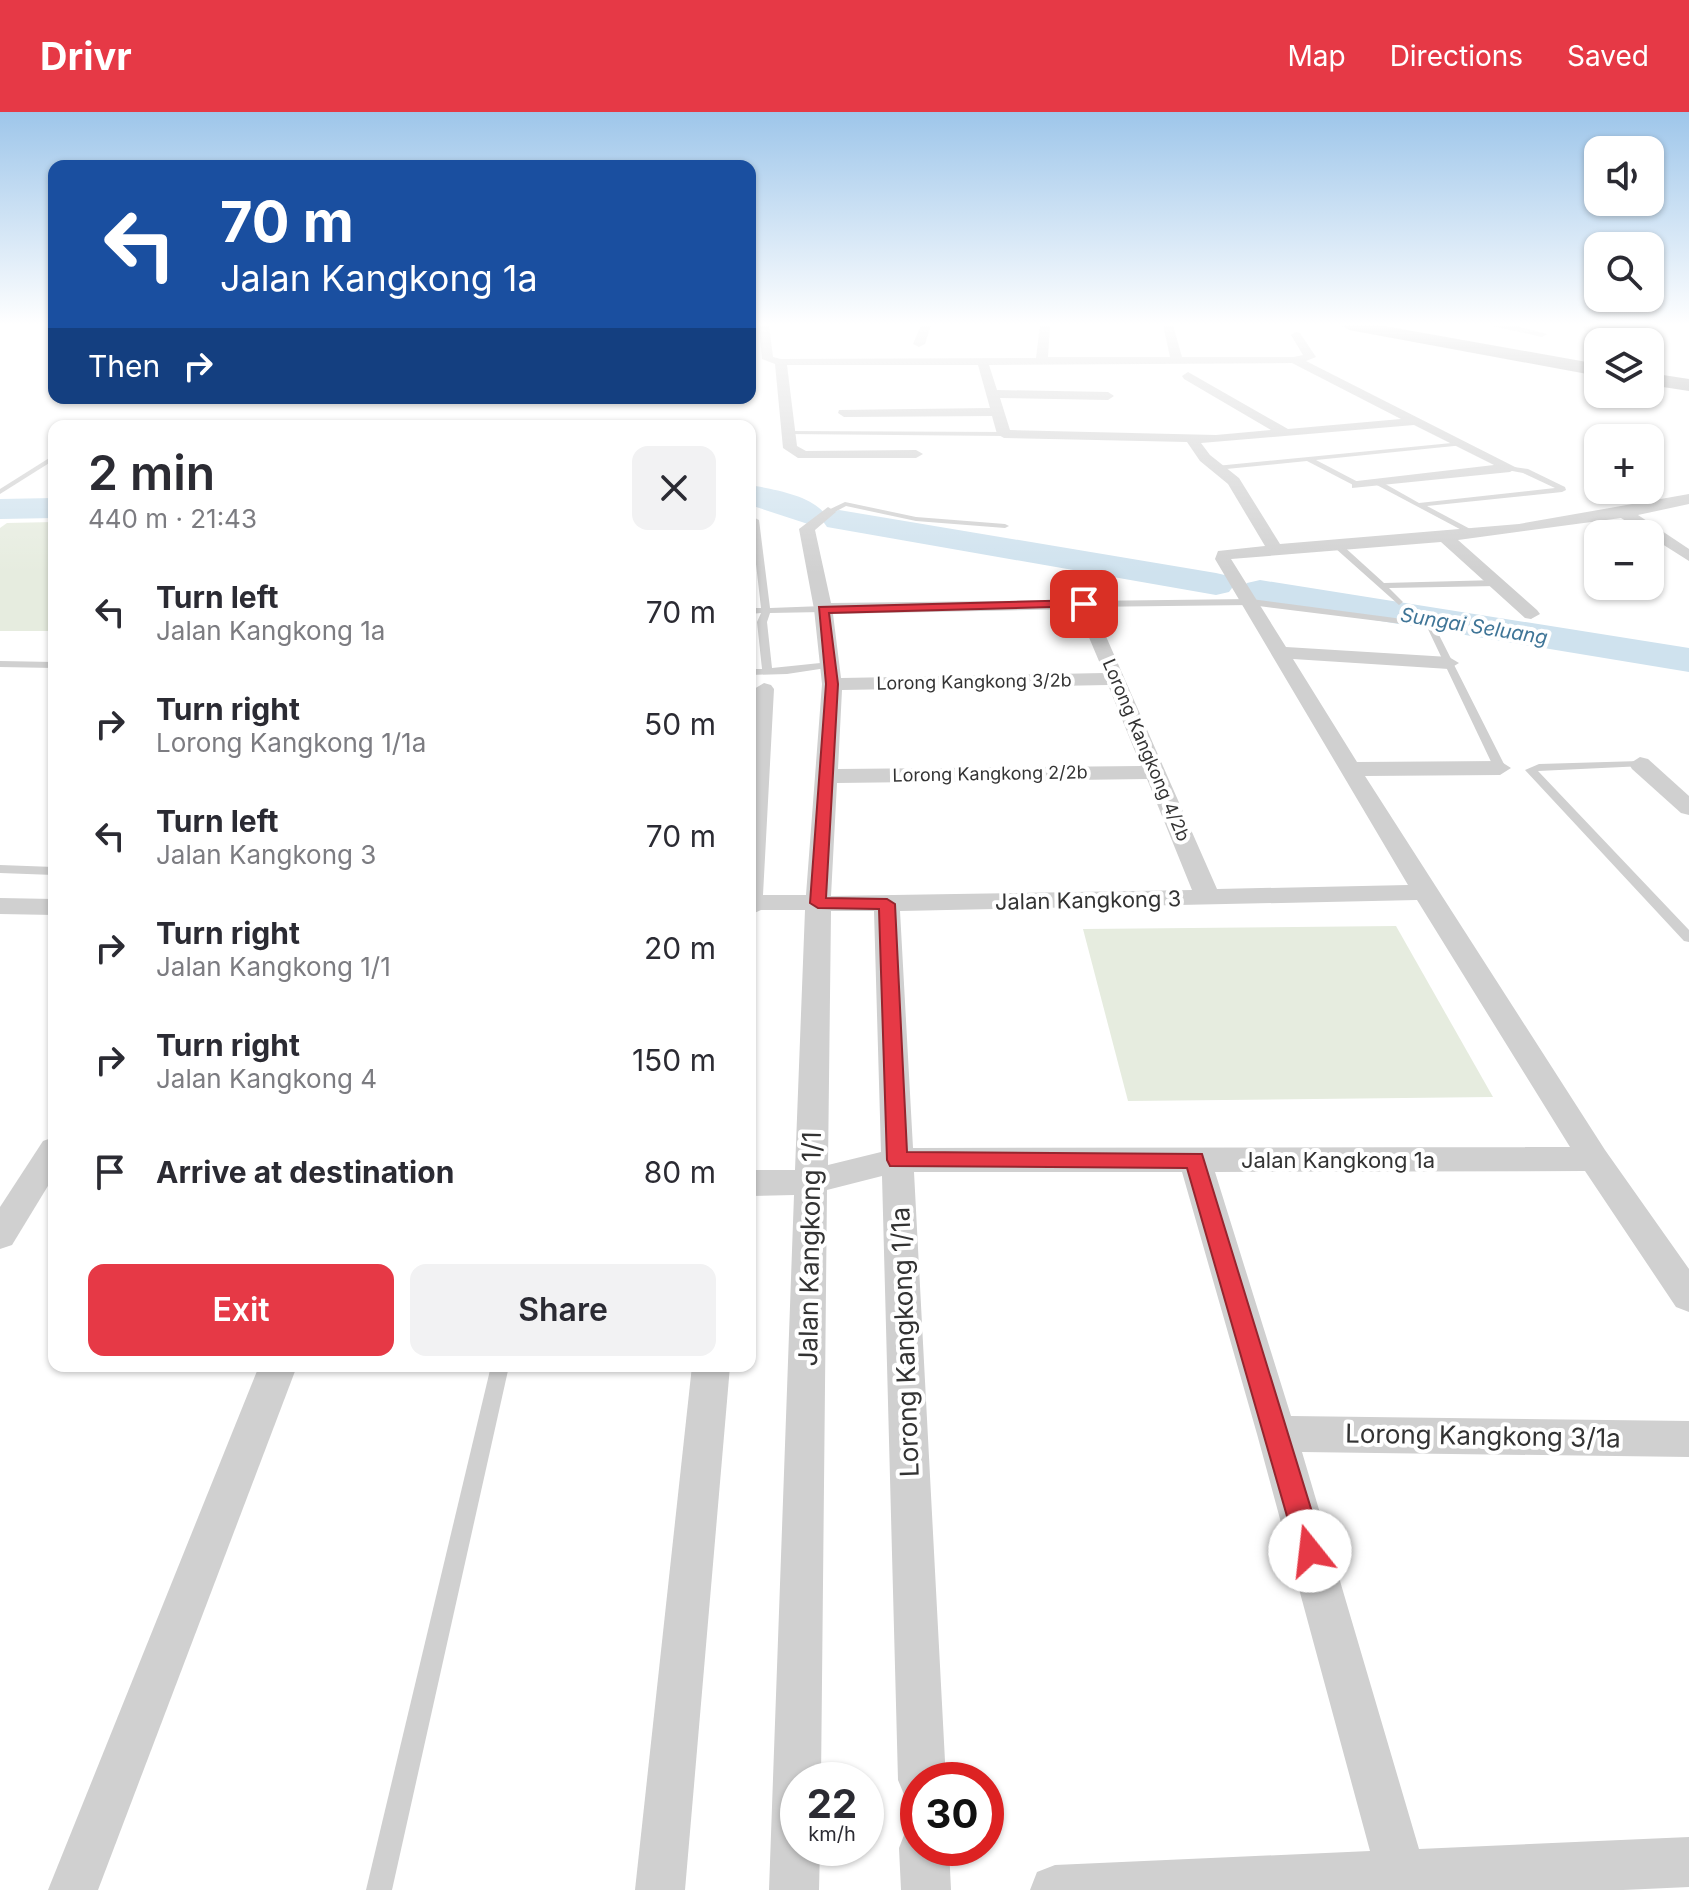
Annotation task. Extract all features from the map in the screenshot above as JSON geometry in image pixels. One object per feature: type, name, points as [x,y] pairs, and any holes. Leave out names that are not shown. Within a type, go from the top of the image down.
[{"type":"street","points":[[785,408],[790,448],[803,455],[916,454]]},
{"type":"street","points":[[997,408],[1004,434],[1192,439],[1418,421]]},
{"type":"street","points":[[1243,408],[1286,433]]},
{"type":"street","points":[[1392,408],[1510,468]]},
{"type":"street","points":[[844,413],[998,412]]},
{"type":"street","points":[[1192,439],[1205,458],[1234,481],[1275,549]]},
{"type":"street","points":[[1357,485],[1510,468]]},
{"type":"street","points":[[1689,499],[1626,514],[1445,537],[1275,549],[1224,555],[1223,559],[1425,892],[1594,1159],[1689,1297]]},
{"type":"street","points":[[1626,514],[1689,556]]},
{"type":"street","name":"Jalan Kangkong 1/1","points":[[794,1890],[818,903],[831,675],[823,609],[807,529],[822,516]]},
{"type":"street","points":[[1445,537],[1531,614]]},
{"type":"street","points":[[823,609],[1084,604]]},
{"type":"street","name":"Lorong Kangkong 4/2b","points":[[1084,604],[1208,897]]},
{"type":"street","points":[[1281,652],[1449,663]]},
{"type":"street","name":"Lorong Kangkong 3/2b","points":[[831,675],[1116,679]]},
{"type":"street","points":[[756,780],[761,677]]},
{"type":"street","points":[[1640,764],[1689,808]]},
{"type":"street","points":[[1352,769],[1500,768]]},
{"type":"street","name":"Lorong Kangkong 2/2b","points":[[825,776],[1155,772]]},
{"type":"street","name":"Jalan Kangkong 3","points":[[756,904],[887,904],[1425,892]]},
{"type":"street","name":"Lorong Kangkong 1/1a","points":[[887,904],[921,1762]]},
{"type":"street","points":[[0,906],[48,907]]},
{"type":"street","points":[[0,1235],[48,1159]]},
{"type":"street","name":"Jalan Kangkong 1a","points":[[756,1183],[811,1182],[897,1160],[1594,1159]]},
{"type":"street","points":[[1195,1160],[1277,1434],[1404,1883]]},
{"type":"street","points":[[73,1890],[276,1372]]},
{"type":"street","points":[[660,1890],[710,1372]]},
{"type":"street","name":"Lorong Kangkong 3/1a","points":[[1277,1434],[1689,1439]]},
{"type":"street","points":[[1055,1890],[1404,1883],[1689,1862]]},
{"type":"street","points":[[925,1866],[926,1890]]},
{"type":"lane","points":[[789,433],[1004,434]]},
{"type":"lane","points":[[1216,468],[1462,444]]},
{"type":"lane","points":[[1307,459],[1357,485]]},
{"type":"lane","points":[[0,492],[48,461]]},
{"type":"lane","points":[[1418,505],[1562,490],[1525,471],[1510,468]]},
{"type":"lane","points":[[1377,483],[1471,533]]},
{"type":"lane","points":[[822,516],[845,504],[916,519],[1005,526]]},
{"type":"lane","points":[[756,528],[766,611],[762,622],[765,649],[761,677],[787,671],[831,675]]},
{"type":"lane","points":[[1338,546],[1399,602]]},
{"type":"lane","points":[[1382,586],[1497,583]]},
{"type":"lane","points":[[1084,604],[1245,593],[1430,625],[1500,768]]},
{"type":"lane","points":[[756,612],[823,609]]},
{"type":"lane","points":[[756,617],[762,622]]},
{"type":"lane","points":[[756,654],[765,649]]},
{"type":"lane","points":[[0,664],[48,665]]},
{"type":"lane","points":[[787,671],[831,675]]},
{"type":"lane","points":[[1640,764],[1539,767],[1531,770],[1689,938]]},
{"type":"lane","points":[[0,869],[48,871]]},
{"type":"lane","points":[[379,1890],[499,1372]]},
{"type":"shaded area","points":[[48,522],[48,631],[0,631],[0,528],[7,523]]},
{"type":"shaded area","points":[[1396,926],[1493,1097],[1128,1101],[1083,929]]},
{"type":"waterway","name":"Sungai Seluang","points":[[756,496],[808,514]]},
{"type":"waterway","name":"Sungai Seluang","points":[[0,509],[48,508]]},
{"type":"waterway","name":"Sungai Seluang","points":[[839,520],[1216,584]]},
{"type":"waterway","name":"Sungai Seluang","points":[[1260,591],[1689,660]]},
{"type":"route","points":[[1084,604],[823,609],[832,684],[818,903],[887,904],[897,1160],[1195,1160],[1310,1551]]}]
